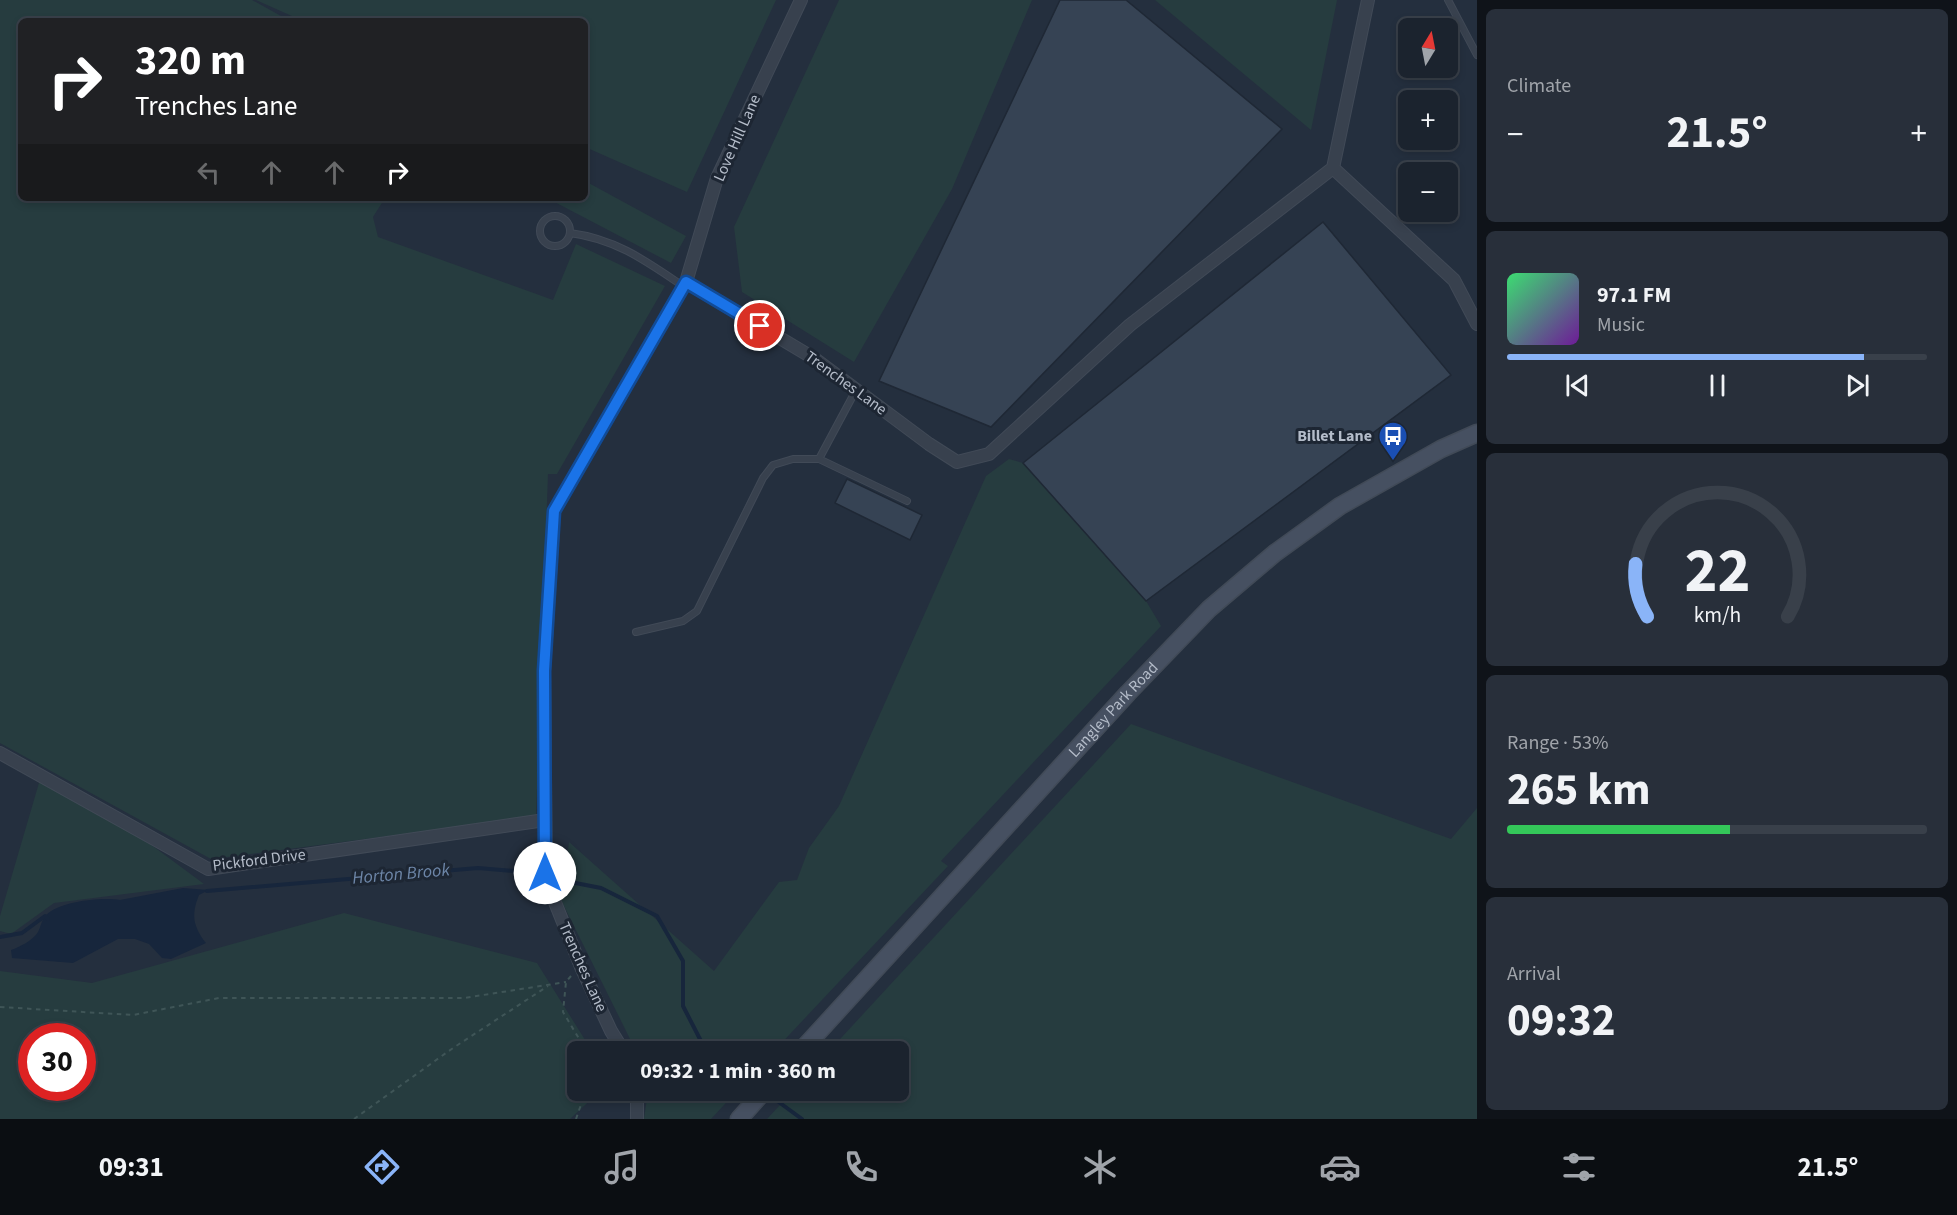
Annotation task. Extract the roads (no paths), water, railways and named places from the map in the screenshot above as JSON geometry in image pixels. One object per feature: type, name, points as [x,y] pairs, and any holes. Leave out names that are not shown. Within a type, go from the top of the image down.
[{"type":"main road","name":"Langley Park Road","points":[[810,1041],[1128,693],[1209,609],[1275,553],[1340,506],[1441,449],[1477,433]]},
{"type":"main road","points":[[739,1119],[755,1101]]},
{"type":"street","name":"Love Hill Lane","points":[[685,284],[717,178],[801,0]]},
{"type":"street","points":[[1368,0],[1333,168],[1454,280],[1477,324]]},
{"type":"street","name":"Trenches Lane","points":[[617,1041],[580,968],[546,876],[544,671],[554,511],[685,284],[815,359],[929,444],[957,462],[989,454],[1130,325],[1333,168]]},
{"type":"street","name":"Pickford Drive","points":[[1,757],[208,869],[545,820]]},
{"type":"street","points":[[637,1101],[637,1119]]},
{"type":"lane","points":[[1448,0],[1477,55]]},
{"type":"lane","points":[[550,217],[560,217],[568,223],[570,233],[562,244],[553,246],[542,238],[541,228],[550,217]]},
{"type":"lane","points":[[570,233],[592,236],[621,246],[685,284]]},
{"type":"lane","points":[[819,459],[856,389]]},
{"type":"lane","points":[[636,632],[683,621],[698,611],[763,478],[773,465],[793,459],[819,459],[907,501]]},
{"type":"water","points":[[183,888],[209,890],[199,895],[194,914],[198,931],[206,943],[171,959],[162,958],[149,944],[135,939],[118,939],[73,963],[12,958],[11,950],[33,938],[46,915],[61,906],[93,900],[120,900]]},
{"type":"waterway","name":"Horton Brook","points":[[207,891],[478,868],[542,876]]},
{"type":"waterway","name":"Horton Brook","points":[[550,878],[601,888],[657,916],[683,961],[683,1006],[701,1041]]},
{"type":"waterway","name":"Horton Brook","points":[[0,937],[22,933],[45,916],[48,919]]},
{"type":"waterway","name":"Horton Brook","points":[[777,1101],[802,1119]]},
{"type":"place","name":"Billet Lane","points":[[1393,462]]}]
